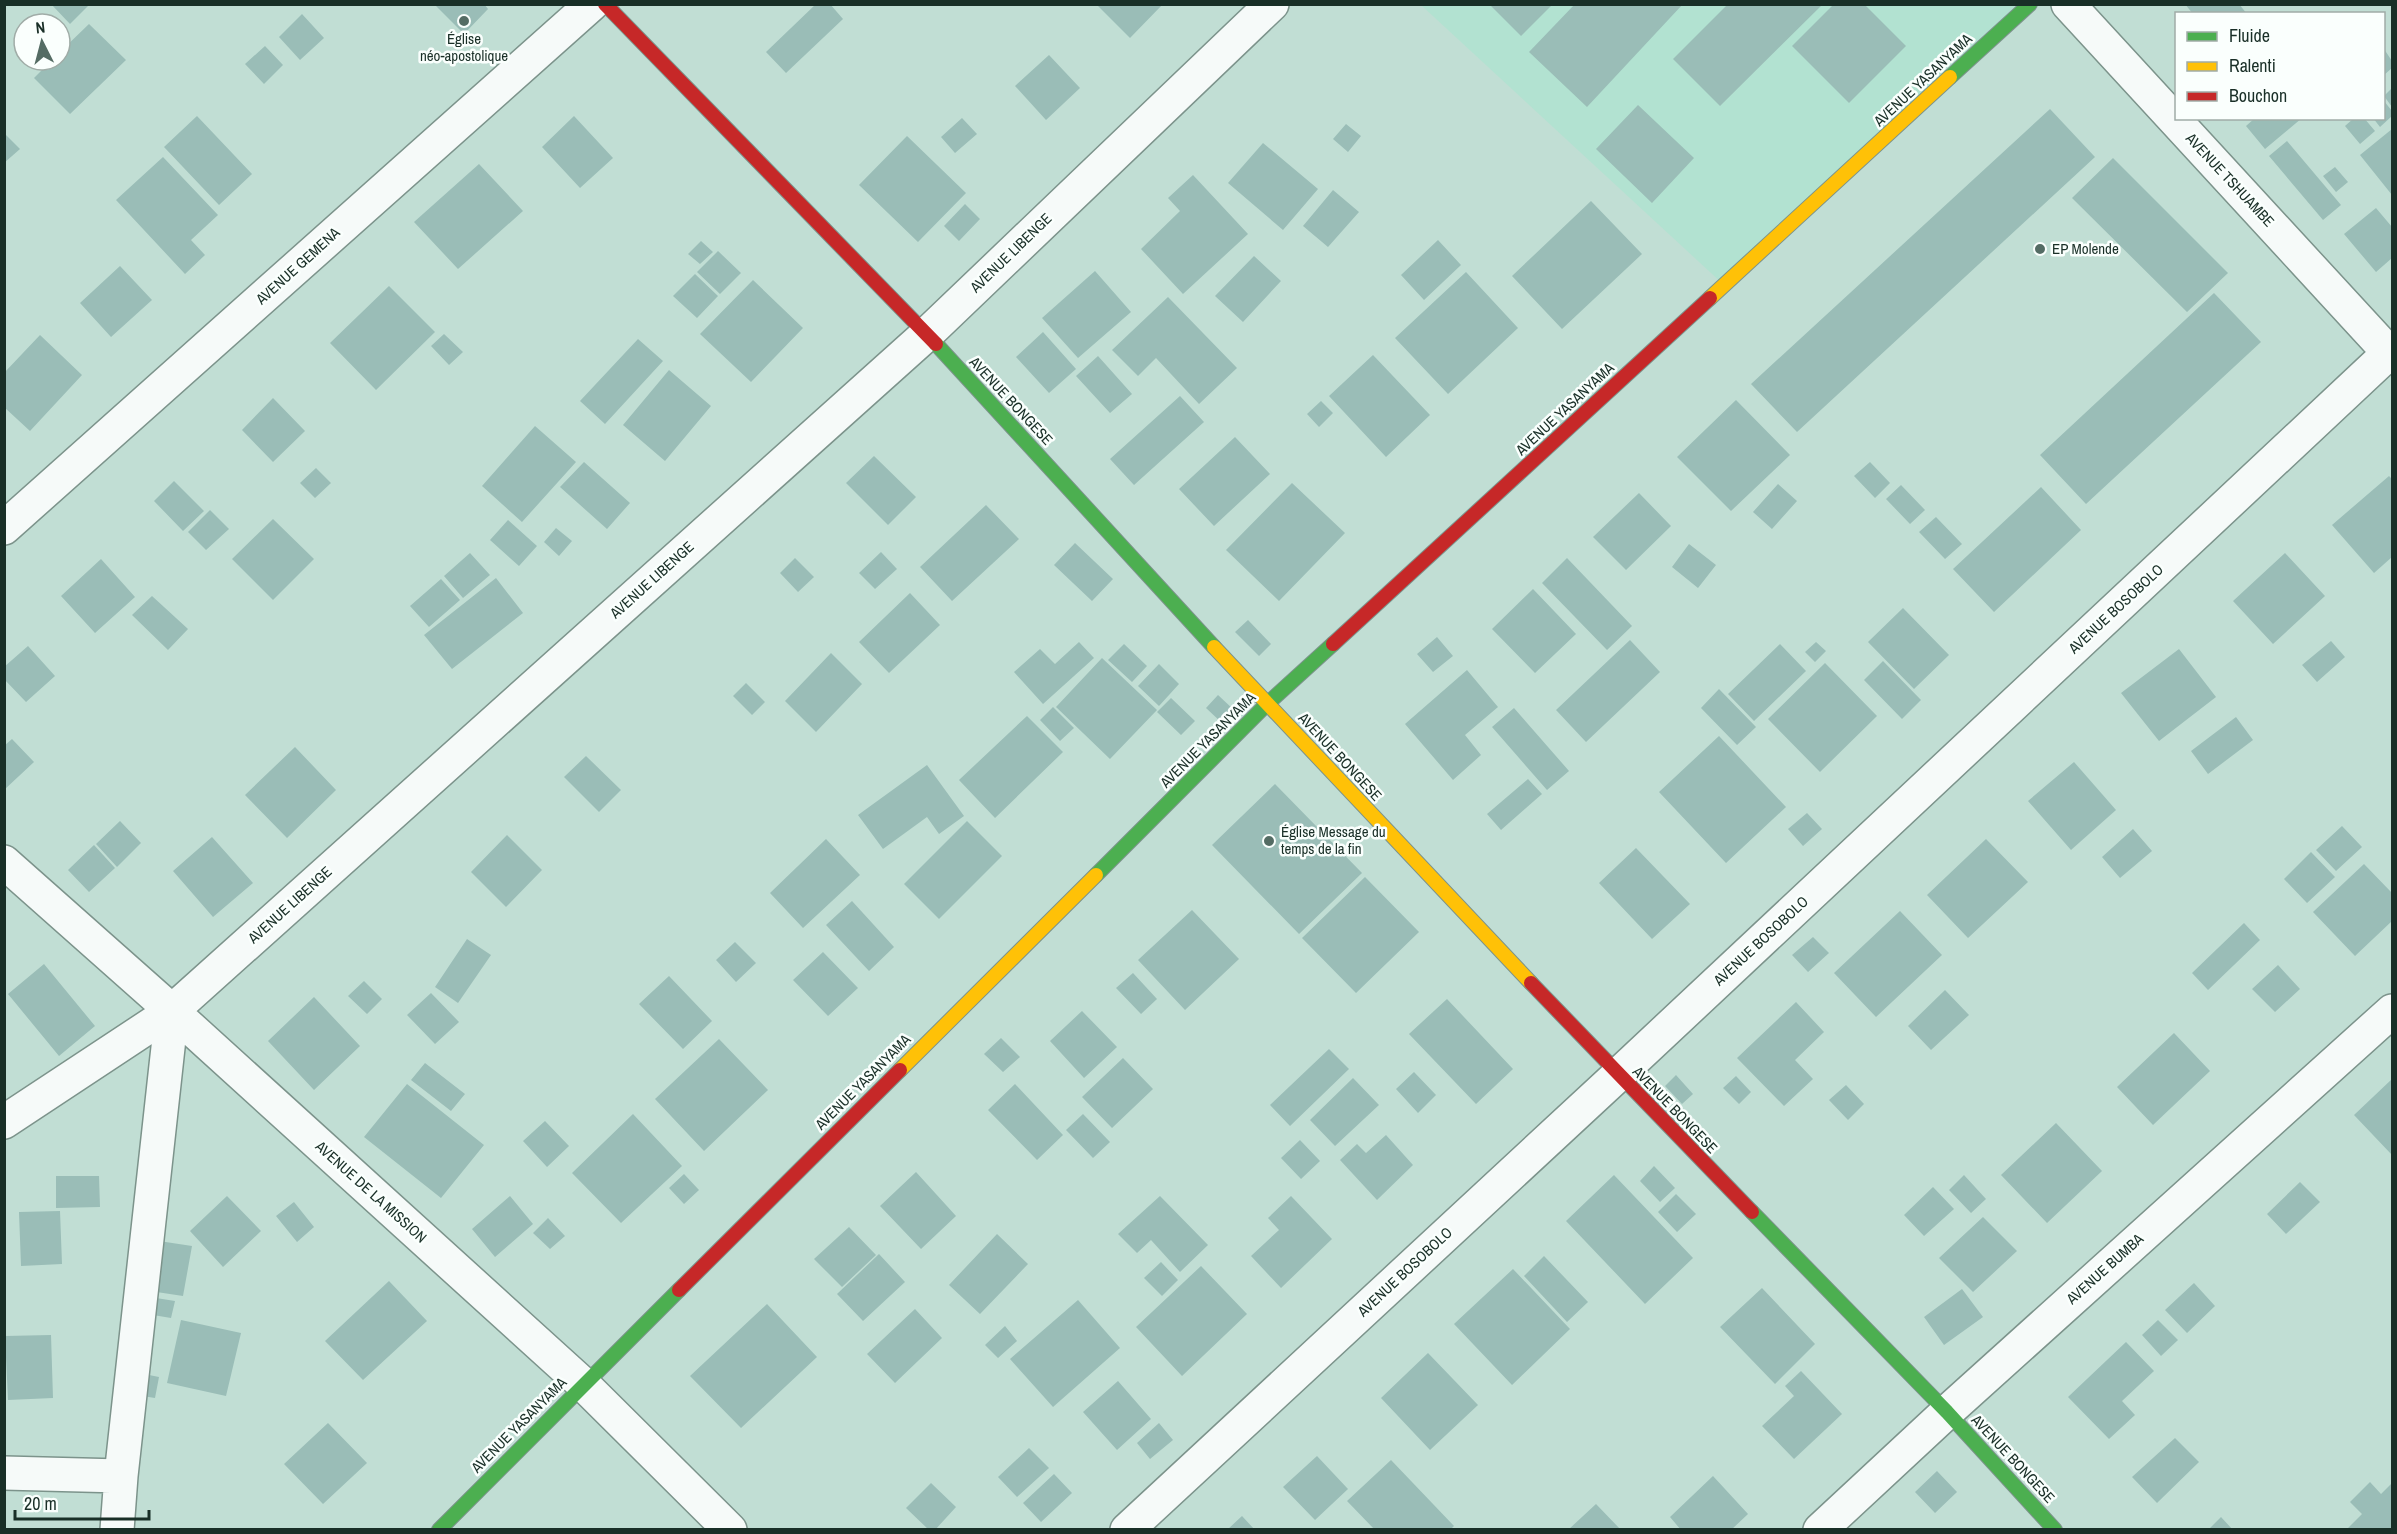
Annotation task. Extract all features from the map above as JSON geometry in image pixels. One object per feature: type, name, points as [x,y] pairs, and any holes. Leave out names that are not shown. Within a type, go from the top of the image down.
[{"type":"street","name":"AVENUE GEMENA","points":[[4,528],[592,4]]},
{"type":"street","name":"AVENUE BONGESE","points":[[604,4],[927,333],[1267,704],[1618,1075],[1947,1412],[2055,1530]]},
{"type":"street","name":"AVENUE LIBENGE","points":[[4,1122],[172,1011],[927,333],[1272,4]]},
{"type":"street","name":"AVENUE YASANYAMA","points":[[439,1530],[1267,704],[2030,4]]},
{"type":"street","name":"AVENUE TSHUAMBE","points":[[2068,4],[2175,119]]},
{"type":"street","name":"AVENUE TSHUAMBE","points":[[2176,120],[2392,353]]},
{"type":"street","name":"AVENUE BOSOBOLO","points":[[1127,1530],[2392,353]]},
{"type":"street","name":"AVENUE DE LA MISSION","points":[[4,862],[172,1011],[583,1384],[730,1530]]},
{"type":"street","points":[[117,1530],[172,1011]]},
{"type":"street","name":"AVENUE BUMBA","points":[[1820,1530],[1947,1412],[2392,1011]]},
{"type":"street","points":[[4,1473],[121,1476]]},
{"type":"shaded area","points":[[1421,5],[2030,5],[1724,285]]},
{"type":"building","points":[[51,4],[90,4],[72,22],[72,12],[59,12]]},
{"type":"building","name":"Église néo-apostolique","points":[[434,4],[484,4],[488,9],[464,34]]},
{"type":"building","points":[[816,4],[830,4],[843,19],[786,73],[766,52]]},
{"type":"building","points":[[1096,4],[1163,4],[1130,38]]},
{"type":"building","points":[[1489,4],[1553,4],[1521,36]]},
{"type":"building","points":[[1575,4],[1683,4],[1587,107],[1529,52]]},
{"type":"building","points":[[1728,4],[1823,4],[1720,106],[1673,59]]},
{"type":"building","points":[[1834,4],[1864,4],[1906,46],[1849,103],[1792,46]]},
{"type":"building","points":[[2185,4],[2239,4],[2245,12],[2191,12]]},
{"type":"building","points":[[302,14],[324,38],[300,60],[279,37]]},
{"type":"building","points":[[89,24],[126,60],[70,114],[34,78],[40,72],[72,72],[72,40]]},
{"type":"building","points":[[265,46],[283,65],[264,84],[245,64]]},
{"type":"building","points":[[2385,50],[2392,61],[2392,68],[2385,74]]},
{"type":"building","points":[[1049,55],[1080,88],[1046,120],[1015,86]]},
{"type":"building","points":[[2392,88],[2392,107],[2385,97]]},
{"type":"building","points":[[2385,102],[2392,111],[2392,116],[2380,127],[2375,120],[2385,120]]},
{"type":"building","points":[[1638,105],[1694,158],[1652,203],[1596,149]]},
{"type":"building","points":[[2050,109],[2095,157],[1797,432],[1751,384]]},
{"type":"building","points":[[197,116],[252,174],[219,205],[164,147]]},
{"type":"building","points":[[574,116],[613,158],[580,188],[542,147]]},
{"type":"building","points":[[962,118],[977,134],[955,153],[941,137]]},
{"type":"building","points":[[2253,120],[2300,120],[2265,149],[2246,126]]},
{"type":"building","points":[[2352,120],[2366,120],[2375,131],[2360,144],[2345,126]]},
{"type":"building","points":[[1346,124],[1361,136],[1348,152],[1333,139]]},
{"type":"building","points":[[2392,129],[2392,195],[2360,155]]},
{"type":"building","points":[[4,133],[20,149],[4,163]]},
{"type":"building","points":[[907,136],[966,193],[918,242],[859,185]]},
{"type":"building","points":[[2287,141],[2341,205],[2323,220],[2269,156]]},
{"type":"building","points":[[1263,143],[1318,189],[1283,230],[1228,183]]},
{"type":"building","points":[[163,157],[218,215],[191,240],[205,255],[185,274],[116,200]]},
{"type":"building","points":[[2113,158],[2228,273],[2187,312],[2072,198]]},
{"type":"building","points":[[479,164],[523,211],[458,269],[414,222]]},
{"type":"building","points":[[2335,167],[2348,182],[2336,192],[2323,176]]},
{"type":"building","points":[[1193,175],[1248,234],[1183,294],[1141,249],[1180,211],[1168,198]]},
{"type":"building","points":[[1333,190],[1359,212],[1328,247],[1303,226]]},
{"type":"building","points":[[1591,201],[1642,254],[1562,329],[1512,276]]},
{"type":"building","points":[[965,204],[980,219],[959,241],[944,226]]},
{"type":"building","points":[[2376,208],[2392,227],[2392,258],[2376,272],[2344,234]]},
{"type":"building","points":[[1438,240],[1461,265],[1424,300],[1401,275]]},
{"type":"building","points":[[701,241],[713,252],[700,264],[688,254]]},
{"type":"building","points":[[718,251],[741,273],[720,294],[697,272]]},
{"type":"building","points":[[1254,256],[1281,281],[1243,322],[1215,296]]},
{"type":"building","points":[[120,266],[152,300],[111,337],[80,303]]},
{"type":"building","points":[[1095,271],[1131,312],[1078,358],[1042,318]]},
{"type":"building","points":[[1466,272],[1518,328],[1448,394],[1395,338]]},
{"type":"building","points":[[695,274],[718,296],[697,318],[673,296]]},
{"type":"building","points":[[753,280],[803,328],[751,382],[700,334]]},
{"type":"building","points":[[389,286],[435,332],[376,390],[330,343]]},
{"type":"building","points":[[2214,293],[2261,342],[2086,504],[2040,455]]},
{"type":"building","points":[[1168,297],[1237,368],[1199,404],[1156,358],[1138,376],[1112,350]]},
{"type":"building","points":[[1043,332],[1076,369],[1049,393],[1016,357]]},
{"type":"building","points":[[444,334],[463,352],[449,365],[431,346]]},
{"type":"building","points":[[40,335],[82,375],[30,431],[4,407],[4,373]]},
{"type":"building","points":[[638,339],[663,361],[605,424],[580,401]]},
{"type":"building","points":[[1373,355],[1430,415],[1386,457],[1329,396]]},
{"type":"building","points":[[1098,356],[1132,394],[1110,413],[1076,376]]},
{"type":"building","points":[[669,370],[711,406],[665,461],[623,425]]},
{"type":"building","points":[[1180,396],[1204,422],[1134,485],[1110,459]]},
{"type":"building","points":[[273,398],[305,431],[273,462],[242,430]]},
{"type":"building","points":[[1736,400],[1790,455],[1731,511],[1677,457]]},
{"type":"building","points":[[1321,401],[1333,413],[1319,427],[1307,414]]},
{"type":"building","points":[[535,426],[576,462],[522,522],[482,486]]},
{"type":"building","points":[[1235,437],[1270,474],[1214,526],[1179,489]]},
{"type":"building","points":[[874,456],[916,497],[888,525],[846,483]]},
{"type":"building","points":[[584,462],[630,503],[607,529],[560,487]]},
{"type":"building","points":[[1870,462],[1890,483],[1875,498],[1854,476]]},
{"type":"building","points":[[316,468],[331,483],[315,498],[300,483]]},
{"type":"building","points":[[2389,476],[2392,479],[2392,557],[2374,573],[2332,525]]},
{"type":"building","points":[[174,481],[204,511],[183,531],[154,501]]},
{"type":"building","points":[[1292,483],[1345,533],[1279,601],[1226,550]]},
{"type":"building","points":[[1778,484],[1797,501],[1772,529],[1753,512]]},
{"type":"building","points":[[1901,485],[1925,510],[1910,524],[1886,499]]},
{"type":"building","points":[[2041,487],[2081,530],[1994,612],[1953,569]]},
{"type":"building","points":[[1639,493],[1671,526],[1626,570],[1593,537]]},
{"type":"building","points":[[986,505],[1019,539],[952,601],[920,567]]},
{"type":"building","points":[[210,510],[229,529],[206,550],[188,532]]},
{"type":"building","points":[[1936,517],[1962,544],[1945,559],[1919,532]]},
{"type":"building","points":[[273,519],[314,559],[273,600],[232,559]]},
{"type":"building","points":[[508,520],[537,546],[519,566],[490,540]]},
{"type":"building","points":[[556,528],[572,541],[559,556],[544,542]]},
{"type":"building","points":[[1075,543],[1113,579],[1092,601],[1054,565]]},
{"type":"building","points":[[1689,544],[1716,565],[1698,588],[1672,567]]},
{"type":"building","points":[[881,552],[897,569],[875,589],[859,573]]},
{"type":"building","points":[[470,553],[490,575],[463,598],[444,576]]},
{"type":"building","points":[[2285,553],[2325,596],[2273,644],[2233,601]]},
{"type":"building","points":[[795,558],[814,577],[798,592],[780,573]]},
{"type":"building","points":[[1567,558],[1632,626],[1607,650],[1542,583]]},
{"type":"building","points":[[101,559],[135,597],[95,633],[61,596]]},
{"type":"building","points":[[496,578],[523,613],[452,669],[424,635]]},
{"type":"building","points":[[441,579],[460,600],[429,627],[410,606]]},
{"type":"building","points":[[1533,589],[1576,634],[1535,673],[1492,629]]},
{"type":"building","points":[[910,593],[940,625],[889,673],[859,642]]},
{"type":"building","points":[[152,596],[188,629],[168,650],[132,615]]},
{"type":"building","points":[[1903,608],[1949,655],[1914,689],[1868,642]]},
{"type":"building","points":[[1248,620],[1271,644],[1259,656],[1235,632]]},
{"type":"building","points":[[1437,637],[1453,656],[1433,672],[1417,654]]},
{"type":"building","points":[[1630,640],[1660,672],[1586,742],[1556,710]]},
{"type":"building","points":[[2331,641],[2345,657],[2317,682],[2302,665]]},
{"type":"building","points":[[1079,642],[1094,658],[1043,704],[1014,672],[1040,649],[1055,664]]},
{"type":"building","points":[[1816,642],[1826,651],[1815,662],[1805,652]]},
{"type":"building","points":[[1124,644],[1147,666],[1132,682],[1108,660]]},
{"type":"building","points":[[1780,644],[1806,671],[1754,721],[1728,694]]},
{"type":"building","points":[[28,646],[55,676],[26,702],[4,679],[4,667]]},
{"type":"building","points":[[2179,649],[2216,697],[2159,741],[2121,693]]},
{"type":"building","points":[[831,653],[862,684],[816,732],[785,701]]},
{"type":"building","points":[[1102,658],[1157,710],[1110,759],[1056,707]]},
{"type":"building","points":[[1883,661],[1921,700],[1902,719],[1864,680]]},
{"type":"building","points":[[1825,663],[1877,716],[1820,772],[1768,719]]},
{"type":"building","points":[[1159,664],[1179,684],[1159,706],[1138,686]]},
{"type":"building","points":[[1467,670],[1498,707],[1465,735],[1481,755],[1453,780],[1405,724]]},
{"type":"building","points":[[746,683],[765,702],[752,715],[733,696]]},
{"type":"building","points":[[1719,689],[1756,727],[1737,745],[1701,708]]},
{"type":"building","points":[[1218,695],[1234,710],[1222,723],[1206,708]]},
{"type":"building","points":[[1171,698],[1195,721],[1181,735],[1157,712]]},
{"type":"building","points":[[1053,707],[1074,728],[1060,741],[1040,720]]},
{"type":"building","points":[[1514,708],[1569,771],[1547,790],[1492,727]]},
{"type":"building","points":[[1027,716],[1063,752],[995,818],[959,780]]},
{"type":"building","points":[[2236,717],[2253,740],[2208,774],[2191,751]]},
{"type":"building","points":[[1719,736],[1786,807],[1726,863],[1659,792]]},
{"type":"building","points":[[12,739],[34,762],[4,790],[4,746]]},
{"type":"building","points":[[295,747],[336,790],[287,838],[245,795]]},
{"type":"building","points":[[586,756],[621,790],[599,812],[564,777]]},
{"type":"building","points":[[2074,762],[2116,810],[2071,850],[2028,801]]},
{"type":"building","points":[[927,765],[964,816],[939,834],[927,817],[883,849],[858,815]]},
{"type":"building","points":[[1528,779],[1542,794],[1501,830],[1487,814]]},
{"type":"building","points":[[1275,784],[1362,873],[1299,934],[1212,845]]},
{"type":"building","points":[[1807,813],[1822,829],[1803,846],[1788,829]]},
{"type":"building","points":[[120,821],[141,843],[117,867],[96,844]]},
{"type":"building","points":[[967,821],[1002,856],[939,919],[904,884]]},
{"type":"building","points":[[2342,826],[2362,847],[2336,871],[2316,850]]},
{"type":"building","points":[[2133,829],[2152,851],[2120,878],[2102,857]]},
{"type":"building","points":[[507,835],[542,870],[506,907],[471,872]]},
{"type":"building","points":[[212,837],[253,883],[213,917],[173,871]]},
{"type":"building","points":[[826,839],[860,875],[803,928],[770,893]]},
{"type":"building","points":[[1986,839],[2028,882],[1968,938],[1927,895]]},
{"type":"building","points":[[94,845],[115,868],[89,892],[68,870]]},
{"type":"building","points":[[1636,848],[1690,904],[1652,939],[1599,883]]},
{"type":"building","points":[[2311,852],[2335,877],[2307,903],[2284,879]]},
{"type":"building","points":[[2364,864],[2392,893],[2392,921],[2355,956],[2313,912]]},
{"type":"building","points":[[1365,877],[1419,932],[1356,993],[1302,938]]},
{"type":"building","points":[[852,901],[894,947],[869,971],[826,925]]},
{"type":"building","points":[[1192,910],[1239,959],[1185,1010],[1138,960]]},
{"type":"building","points":[[1900,911],[1942,955],[1876,1017],[1834,973]]},
{"type":"building","points":[[2244,923],[2260,940],[2208,990],[2192,973]]},
{"type":"building","points":[[1813,937],[1829,953],[1808,972],[1792,955]]},
{"type":"building","points":[[467,939],[491,955],[458,1003],[435,987]]},
{"type":"building","points":[[735,942],[756,963],[736,982],[716,960]]},
{"type":"building","points":[[823,952],[858,988],[828,1016],[793,980]]},
{"type":"building","points":[[44,964],[95,1026],[59,1056],[8,994]]},
{"type":"building","points":[[2278,965],[2300,989],[2275,1012],[2252,989]]},
{"type":"building","points":[[1133,973],[1157,999],[1141,1014],[1116,988]]},
{"type":"building","points":[[669,976],[712,1021],[683,1049],[639,1004]]},
{"type":"building","points":[[364,981],[382,999],[367,1014],[348,996]]},
{"type":"building","points":[[1945,990],[1969,1015],[1931,1050],[1908,1026]]},
{"type":"building","points":[[431,993],[459,1022],[435,1044],[407,1015]]},
{"type":"building","points":[[314,997],[360,1046],[314,1090],[268,1041]]},
{"type":"building","points":[[1447,999],[1513,1069],[1476,1104],[1409,1034]]},
{"type":"building","points":[[1796,1002],[1824,1032],[1795,1060],[1813,1079],[1784,1106],[1737,1058]]},
{"type":"building","points":[[1082,1011],[1117,1047],[1084,1078],[1050,1041]]},
{"type":"building","points":[[2174,1033],[2210,1071],[2153,1125],[2117,1087]]},
{"type":"building","points":[[1001,1038],[1020,1057],[1003,1072],[984,1054]]},
{"type":"building","points":[[719,1039],[768,1090],[704,1151],[655,1099]]},
{"type":"building","points":[[1329,1049],[1349,1069],[1290,1126],[1270,1105]]},
{"type":"building","points":[[1123,1058],[1153,1089],[1112,1128],[1082,1097]]},
{"type":"building","points":[[425,1063],[465,1094],[451,1111],[411,1080]]},
{"type":"building","points":[[1414,1072],[1436,1095],[1418,1113],[1396,1089]]},
{"type":"building","points":[[1676,1075],[1693,1094],[1682,1104],[1665,1086]]},
{"type":"building","points":[[1736,1076],[1751,1092],[1739,1104],[1723,1088]]},
{"type":"building","points":[[1353,1078],[1379,1105],[1335,1146],[1310,1120]]},
{"type":"building","points":[[2392,1079],[2392,1155],[2354,1115]]},
{"type":"building","points":[[407,1084],[484,1145],[441,1198],[364,1137]]},
{"type":"building","points":[[1015,1084],[1063,1135],[1037,1160],[988,1110]]},
{"type":"building","points":[[1846,1085],[1864,1104],[1848,1120],[1829,1100]]},
{"type":"building","points":[[633,1114],[682,1166],[621,1223],[572,1173]]},
{"type":"building","points":[[1083,1114],[1110,1142],[1093,1158],[1066,1130]]},
{"type":"building","points":[[545,1121],[569,1146],[547,1167],[523,1141]]},
{"type":"building","points":[[2056,1123],[2102,1171],[2047,1223],[2001,1175]]},
{"type":"building","points":[[1386,1135],[1413,1165],[1377,1200],[1340,1160],[1357,1144],[1366,1153]]},
{"type":"building","points":[[1300,1140],[1320,1161],[1301,1179],[1281,1158]]},
{"type":"building","points":[[1654,1166],[1675,1188],[1660,1202],[1640,1181]]},
{"type":"building","points":[[916,1172],[956,1216],[921,1249],[880,1206]]},
{"type":"building","points":[[684,1174],[699,1190],[684,1204],[669,1188]]},
{"type":"building","points":[[1614,1175],[1693,1258],[1645,1304],[1566,1221]]},
{"type":"building","points":[[1964,1175],[1986,1199],[1971,1213],[1949,1190]]},
{"type":"building","points":[[56,1176],[99,1176],[100,1207],[56,1208]]},
{"type":"building","points":[[2300,1182],[2320,1202],[2286,1234],[2267,1214]]},
{"type":"building","points":[[1933,1187],[1954,1209],[1924,1236],[1904,1215]]},
{"type":"building","points":[[1676,1194],[1696,1214],[1677,1232],[1658,1212]]},
{"type":"building","points":[[227,1196],[261,1231],[223,1267],[190,1231]]},
{"type":"building","points":[[510,1196],[533,1224],[495,1257],[472,1229]]},
{"type":"building","points":[[1160,1196],[1208,1245],[1180,1272],[1151,1240],[1137,1253],[1118,1234]]},
{"type":"building","points":[[1291,1196],[1332,1239],[1281,1288],[1251,1256],[1279,1230],[1268,1218]]},
{"type":"building","points":[[294,1202],[314,1227],[297,1242],[276,1216]]},
{"type":"building","points":[[60,1211],[62,1264],[21,1266],[19,1212]]},
{"type":"building","points":[[1983,1217],[2017,1251],[1973,1292],[1939,1258]]},
{"type":"building","points":[[548,1218],[565,1236],[550,1249],[533,1233]]},
{"type":"building","points":[[849,1227],[876,1255],[842,1287],[814,1259]]},
{"type":"building","points":[[997,1234],[1028,1264],[980,1314],[949,1285]]},
{"type":"building","points":[[159,1241],[192,1246],[183,1296],[150,1291]]},
{"type":"building","points":[[879,1254],[905,1282],[863,1321],[837,1294]]},
{"type":"building","points":[[1544,1256],[1588,1302],[1567,1322],[1524,1276]]},
{"type":"building","points":[[1161,1262],[1178,1280],[1162,1296],[1144,1278]]},
{"type":"building","points":[[1201,1266],[1247,1314],[1182,1376],[1136,1327]]},
{"type":"building","points":[[1513,1269],[1570,1329],[1512,1385],[1454,1324]]},
{"type":"building","points":[[389,1281],[427,1321],[363,1380],[325,1341]]},
{"type":"building","points":[[2194,1283],[2215,1306],[2187,1333],[2165,1310]]},
{"type":"building","points":[[1762,1288],[1815,1344],[1775,1384],[1720,1327]]},
{"type":"building","points":[[1962,1289],[1983,1317],[1944,1345],[1924,1317]]},
{"type":"building","points":[[156,1298],[175,1301],[171,1318],[153,1315]]},
{"type":"building","points":[[1078,1300],[1120,1348],[1053,1407],[1010,1359]]},
{"type":"building","points":[[767,1304],[817,1357],[741,1428],[690,1376]]},
{"type":"building","points":[[915,1309],[942,1338],[895,1383],[867,1354]]},
{"type":"building","points":[[181,1320],[241,1333],[226,1396],[167,1383]]},
{"type":"building","points":[[2158,1320],[2178,1340],[2161,1356],[2142,1335]]},
{"type":"building","points":[[1005,1326],[1017,1341],[998,1358],[985,1345]]},
{"type":"building","points":[[51,1335],[53,1398],[8,1400],[5,1336]]},
{"type":"building","points":[[2126,1342],[2154,1371],[2122,1401],[2135,1415],[2109,1439],[2068,1397]]},
{"type":"building","points":[[1428,1353],[1478,1405],[1430,1450],[1381,1398]]},
{"type":"building","points":[[1801,1371],[1842,1414],[1794,1459],[1762,1426],[1794,1396],[1785,1386]]},
{"type":"building","points":[[139,1373],[159,1377],[155,1398],[136,1395]]},
{"type":"building","points":[[1118,1381],[1151,1419],[1117,1450],[1083,1412]]},
{"type":"building","points":[[328,1423],[367,1463],[323,1504],[284,1464]]},
{"type":"building","points":[[1159,1423],[1173,1440],[1150,1459],[1137,1443]]},
{"type":"building","points":[[2175,1438],[2199,1462],[2157,1503],[2132,1477]]},
{"type":"building","points":[[1029,1448],[1049,1468],[1017,1497],[998,1477]]},
{"type":"building","points":[[1317,1456],[1348,1489],[1315,1520],[1283,1487]]},
{"type":"building","points":[[1391,1460],[1454,1526],[1450,1530],[1375,1530],[1347,1501]]},
{"type":"building","points":[[1937,1471],[1957,1492],[1935,1513],[1915,1492]]},
{"type":"building","points":[[1054,1474],[1072,1493],[1041,1522],[1023,1503]]},
{"type":"building","points":[[1713,1476],[1748,1514],[1731,1530],[1681,1530],[1670,1517]]},
{"type":"building","points":[[2370,1482],[2381,1494],[2392,1483],[2392,1530],[2346,1530],[2362,1514],[2350,1502]]},
{"type":"building","points":[[931,1483],[956,1507],[935,1530],[929,1530],[906,1508]]},
{"type":"building","points":[[1596,1504],[1621,1530],[1568,1530]]},
{"type":"building","points":[[1242,1516],[1255,1530],[1227,1530]]},
{"type":"building","points":[[2221,1517],[2233,1530],[2208,1530]]},
{"type":"traffic: fast","points":[[1950,77],[2030,4]]},
{"type":"traffic: fast","points":[[936,344],[1214,647]]},
{"type":"traffic: fast","points":[[1096,875],[1267,704],[1333,644]]},
{"type":"traffic: fast","points":[[1752,1212],[1947,1412],[2055,1530]]},
{"type":"traffic: fast","points":[[439,1530],[679,1290]]},
{"type":"traffic: slow","points":[[1710,298],[1950,77]]},
{"type":"traffic: slow","points":[[1214,647],[1531,983]]},
{"type":"traffic: slow","points":[[900,1070],[1096,875]]},
{"type":"traffic: jam","points":[[605,4],[936,344]]},
{"type":"traffic: jam","points":[[1333,644],[1710,298]]},
{"type":"traffic: jam","points":[[1531,983],[1752,1212]]},
{"type":"traffic: jam","points":[[679,1290],[900,1070]]},
{"type":"place","name":"Église néo-apostolique","points":[[464,21]]},
{"type":"place","name":"EP Molende","points":[[2040,249]]},
{"type":"place","name":"Église Message du temps de la fin","points":[[1269,841]]}]
